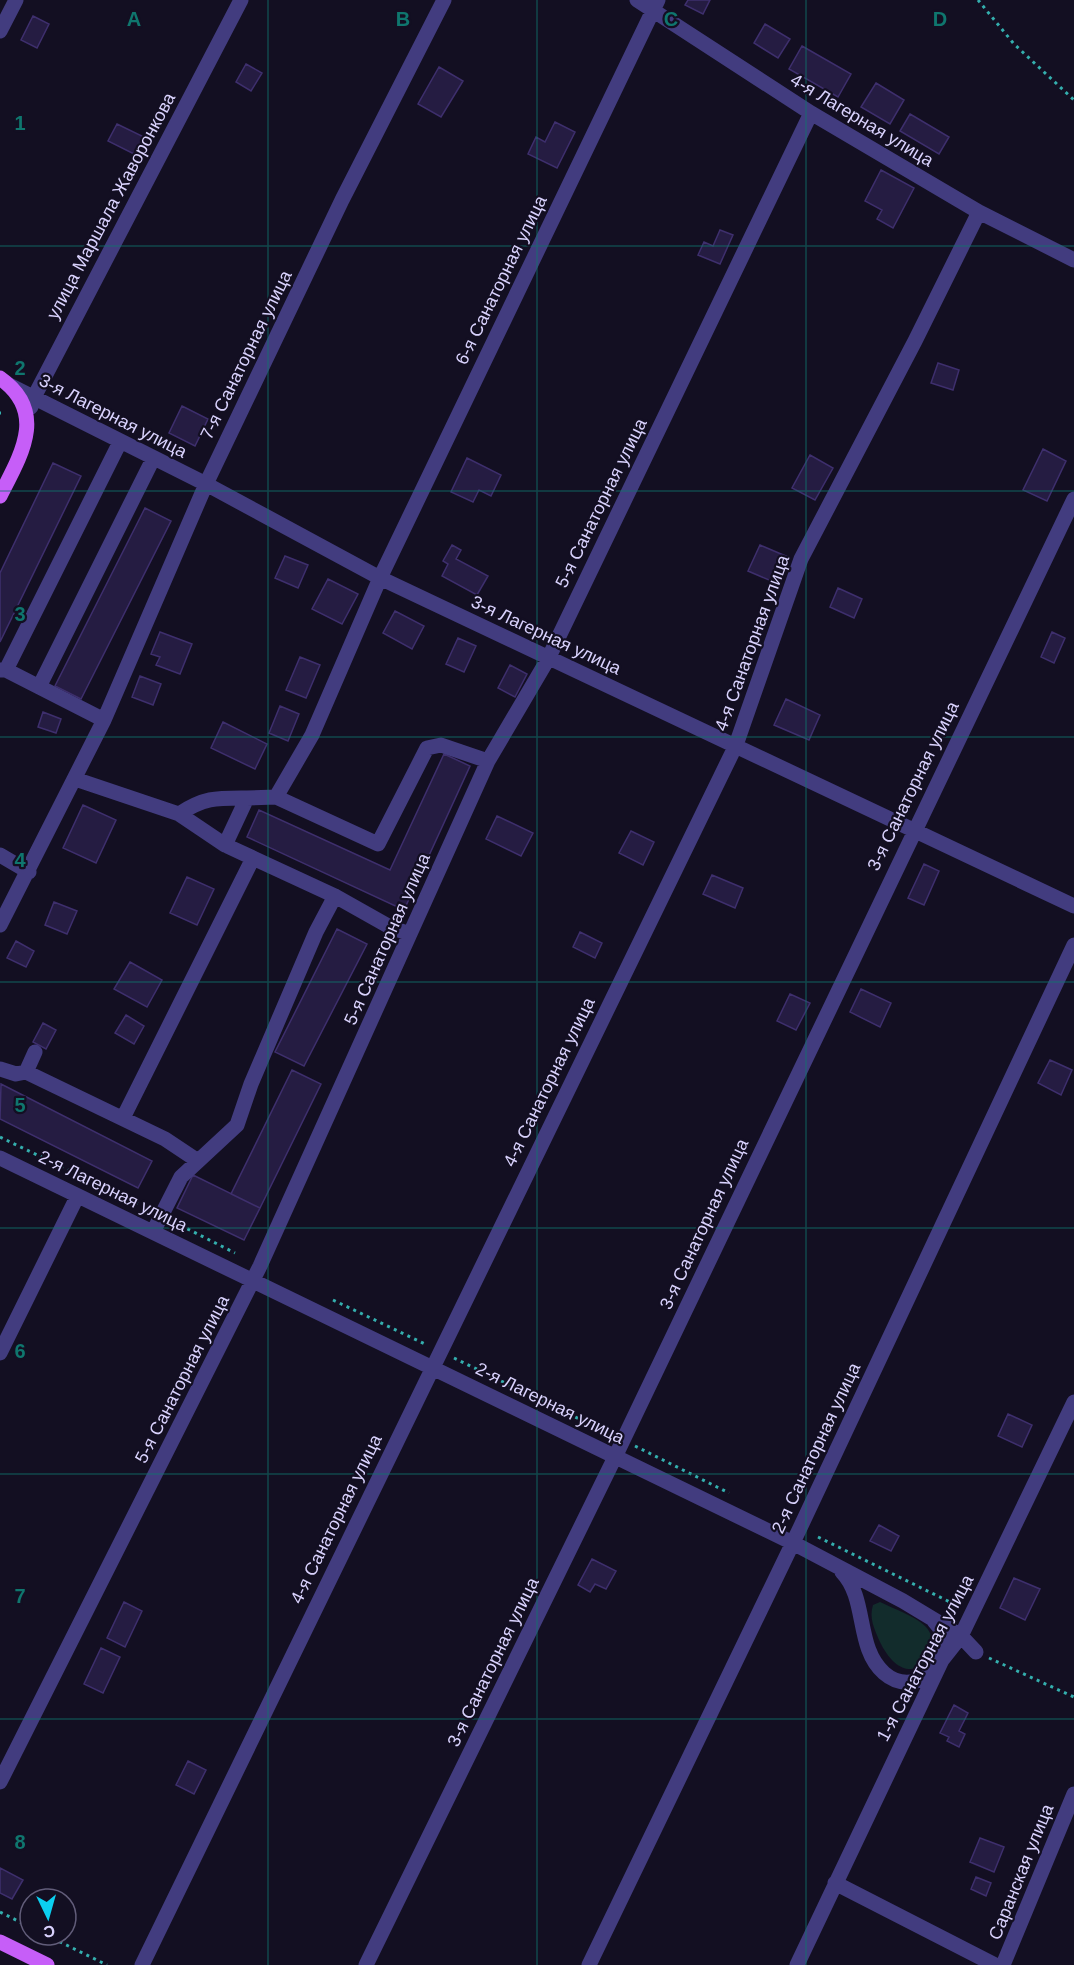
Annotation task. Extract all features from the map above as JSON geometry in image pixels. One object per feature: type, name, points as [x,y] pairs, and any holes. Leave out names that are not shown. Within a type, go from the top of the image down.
[{"type":"main road","name":"3-я Лагерная улица","points":[[0,496],[19,459],[27,434],[24,407],[4,382]]},
{"type":"main road","points":[[0,1942],[47,1965]]},
{"type":"street","points":[[0,31],[16,0]]},
{"type":"street","name":"улица Маршала Жаворонкова","points":[[27,434],[33,399],[241,0]]},
{"type":"street","name":"7-я Санаторная улица","points":[[0,925],[29,872],[104,720],[206,484],[342,200],[444,0]]},
{"type":"street","name":"4-я Лагерная улица","points":[[637,0],[655,5],[811,113],[979,212],[1074,260]]},
{"type":"street","name":"6-я Санаторная улица","points":[[276,796],[312,735],[380,578],[655,5]]},
{"type":"street","name":"5-я Санаторная улица","points":[[0,1782],[256,1273],[488,761],[548,659],[811,113]]},
{"type":"street","name":"4-я Санаторная улица","points":[[142,1965],[431,1367],[736,745],[801,559],[979,212]]},
{"type":"street","name":"3-я Лагерная улица","points":[[4,382],[33,399],[206,484],[380,578],[1074,906]]},
{"type":"street","points":[[104,720],[3,670],[120,442]]},
{"type":"street","points":[[39,687],[153,459]]},
{"type":"street","name":"3-я Санаторная улица","points":[[366,1965],[615,1457],[913,830],[1074,499]]},
{"type":"street","points":[[179,814],[198,801],[215,797],[276,796],[378,844],[427,748],[441,745],[488,761]]},
{"type":"street","points":[[75,779],[179,814],[225,845],[335,896],[390,927],[410,934]]},
{"type":"street","points":[[225,845],[247,798]]},
{"type":"street","points":[[0,855],[29,872]]},
{"type":"street","points":[[123,1118],[253,858]]},
{"type":"street","points":[[153,1232],[181,1177],[237,1125],[251,1084],[316,932],[335,896]]},
{"type":"street","name":"2-я Санаторная улица","points":[[589,1965],[793,1543],[1074,945]]},
{"type":"street","points":[[26,1072],[35,1052]]},
{"type":"street","points":[[0,1069],[16,1074],[26,1072],[165,1139],[198,1161]]},
{"type":"street","name":"2-я Лагерная улица","points":[[0,1158],[153,1232],[256,1273],[431,1367],[793,1543],[929,1616],[962,1636],[976,1652]]},
{"type":"street","points":[[0,1353],[77,1197]]},
{"type":"street","name":"1-я Санаторная улица","points":[[797,1965],[942,1660],[962,1636],[1074,1402]]},
{"type":"street","points":[[840,1570],[853,1588],[861,1628],[872,1654],[883,1672],[902,1682],[914,1682],[926,1678],[942,1660],[943,1636],[929,1616]]},
{"type":"street","name":"Саранская улица","points":[[1003,1965],[1074,1794]]},
{"type":"street","points":[[835,1883],[995,1965]]},
{"type":"path","points":[[978,0],[1014,44],[1074,100]]},
{"type":"path","points":[[0,1137],[161,1215],[256,1273]]},
{"type":"path","points":[[323,1296],[738,1497]]},
{"type":"path","points":[[800,1528],[972,1613]]},
{"type":"path","points":[[976,1652],[1074,1697]]},
{"type":"path","points":[[0,1912],[18,1921]]},
{"type":"path","points":[[70,1947],[107,1965]]},
{"type":"green space","points":[[880,1602],[909,1615],[925,1626],[931,1636],[932,1647],[929,1657],[922,1665],[913,1669],[902,1667],[890,1658],[879,1640],[872,1619],[873,1605]]},
{"type":"building","points":[[688,0],[710,0],[703,14],[685,5]]},
{"type":"building","points":[[33,16],[49,24],[37,48],[21,40]]},
{"type":"building","points":[[765,24],[790,39],[778,58],[754,43]]},
{"type":"building","points":[[802,46],[851,74],[838,97],[789,69]]},
{"type":"building","points":[[246,64],[262,73],[251,91],[236,82]]},
{"type":"building","points":[[439,67],[463,81],[441,117],[418,104]]},
{"type":"building","points":[[876,83],[904,100],[890,124],[861,107]]},
{"type":"building","points":[[910,114],[949,137],[939,154],[900,131]]},
{"type":"building","points":[[555,122],[575,132],[557,168],[528,154],[536,137],[545,142]]},
{"type":"building","points":[[117,124],[144,137],[136,155],[108,141]]},
{"type":"building","points":[[881,170],[914,188],[893,228],[877,219],[882,210],[865,201]]},
{"type":"building","points":[[720,230],[733,235],[720,264],[698,255],[704,242],[713,246]]},
{"type":"building","points":[[938,363],[959,370],[953,390],[931,383]]},
{"type":"building","points":[[182,406],[208,419],[195,446],[169,433]]},
{"type":"building","points":[[1043,449],[1066,461],[1047,501],[1023,490]]},
{"type":"building","points":[[810,455],[833,468],[815,500],[792,488]]},
{"type":"building","points":[[467,458],[501,475],[491,496],[479,490],[473,502],[451,492]]},
{"type":"building","points":[[53,463],[81,476],[0,642],[0,573]]},
{"type":"building","points":[[145,508],[171,521],[81,699],[55,686]]},
{"type":"building","points":[[452,545],[461,550],[456,559],[488,576],[477,595],[442,576],[448,564],[443,561]]},
{"type":"building","points":[[760,545],[788,557],[776,583],[748,571]]},
{"type":"building","points":[[285,556],[308,565],[298,588],[275,578]]},
{"type":"building","points":[[328,579],[358,594],[342,624],[312,609]]},
{"type":"building","points":[[838,588],[862,599],[854,618],[830,607]]},
{"type":"building","points":[[395,611],[424,626],[412,649],[383,633]]},
{"type":"building","points":[[160,632],[192,644],[180,674],[156,665],[160,657],[151,654]]},
{"type":"building","points":[[1052,632],[1065,638],[1054,663],[1041,657]]},
{"type":"building","points":[[458,638],[476,646],[464,672],[446,664]]},
{"type":"building","points":[[300,657],[320,665],[306,698],[286,690]]},
{"type":"building","points":[[510,665],[527,674],[515,697],[498,688]]},
{"type":"building","points":[[140,676],[161,684],[153,705],[132,697]]},
{"type":"building","points":[[786,699],[820,715],[809,740],[774,725]]},
{"type":"building","points":[[280,706],[299,714],[288,741],[269,733]]},
{"type":"building","points":[[43,712],[61,719],[56,733],[38,727]]},
{"type":"building","points":[[223,722],[267,744],[255,769],[211,748]]},
{"type":"building","points":[[444,754],[470,766],[404,910],[247,837],[259,810],[390,870]]},
{"type":"building","points":[[83,805],[116,820],[96,863],[63,848]]},
{"type":"building","points":[[497,816],[533,833],[521,856],[486,839]]},
{"type":"building","points":[[631,831],[654,842],[643,865],[619,853]]},
{"type":"building","points":[[924,864],[939,871],[924,905],[908,898]]},
{"type":"building","points":[[712,875],[743,888],[735,908],[703,894]]},
{"type":"building","points":[[187,877],[214,889],[197,925],[170,913]]},
{"type":"building","points":[[54,902],[77,911],[67,934],[45,925]]},
{"type":"building","points":[[337,929],[367,944],[304,1066],[275,1052]]},
{"type":"building","points":[[580,932],[602,943],[595,958],[573,947]]},
{"type":"building","points":[[16,941],[34,951],[26,967],[7,958]]},
{"type":"building","points":[[130,962],[162,980],[147,1007],[114,989]]},
{"type":"building","points":[[861,989],[891,1003],[880,1027],[850,1012]]},
{"type":"building","points":[[790,994],[810,1003],[796,1030],[777,1021]]},
{"type":"building","points":[[126,1015],[144,1026],[134,1044],[115,1033]]},
{"type":"building","points":[[43,1023],[56,1030],[46,1049],[33,1042]]},
{"type":"building","points":[[1050,1060],[1072,1070],[1061,1095],[1038,1083]]},
{"type":"building","points":[[292,1070],[321,1084],[260,1208],[231,1194]]},
{"type":"building","points":[[1,1084],[152,1161],[138,1188],[0,1119]]},
{"type":"building","points":[[193,1175],[260,1208],[244,1240],[177,1208]]},
{"type":"building","points":[[1008,1414],[1032,1425],[1022,1447],[998,1436]]},
{"type":"building","points":[[879,1525],[899,1536],[891,1551],[870,1541]]},
{"type":"building","points":[[592,1559],[616,1571],[606,1589],[595,1584],[590,1592],[578,1585]]},
{"type":"building","points":[[1014,1578],[1040,1589],[1025,1620],[1000,1608]]},
{"type":"building","points":[[124,1602],[142,1611],[125,1647],[107,1638]]},
{"type":"building","points":[[101,1648],[120,1657],[103,1693],[84,1684]]},
{"type":"building","points":[[954,1705],[968,1713],[959,1731],[965,1734],[959,1747],[947,1741],[949,1737],[940,1733]]},
{"type":"building","points":[[188,1761],[206,1770],[194,1794],[176,1785]]},
{"type":"building","points":[[980,1838],[1004,1847],[994,1872],[970,1862]]},
{"type":"building","points":[[0,1868],[23,1880],[12,1899],[0,1893]]},
{"type":"building","points":[[976,1877],[991,1883],[986,1896],[971,1889]]}]
